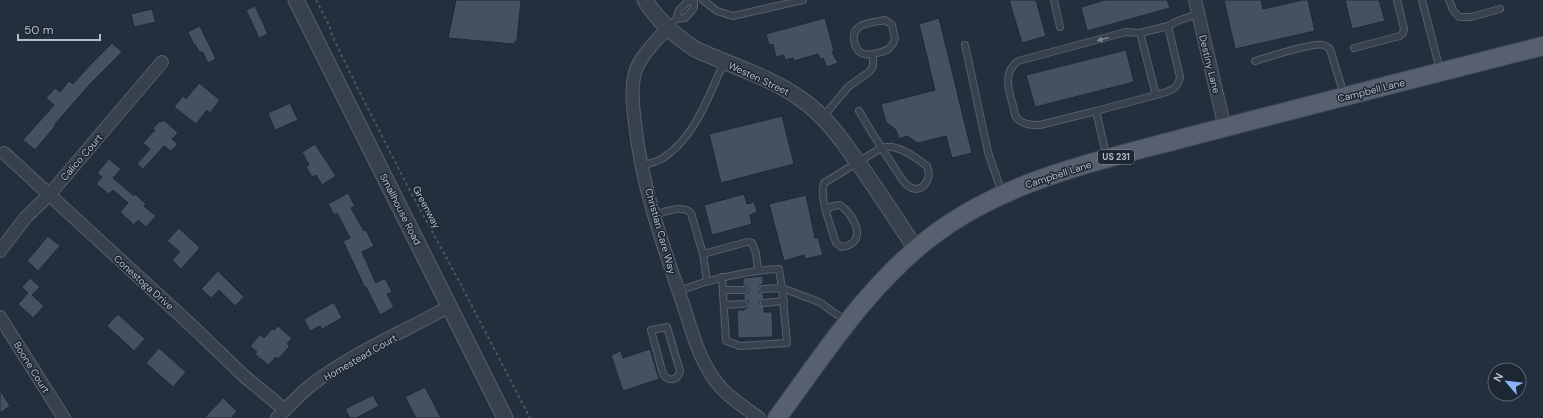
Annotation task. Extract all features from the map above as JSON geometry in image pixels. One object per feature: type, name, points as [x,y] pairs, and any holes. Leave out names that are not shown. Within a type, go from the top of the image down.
[{"type":"main road","name":"Campbell Lane","points":[[777,418],[874,289],[916,249],[935,234],[960,218],[1002,195],[1053,174],[1543,46]]},
{"type":"street","name":"Smallhouse Road","points":[[296,0],[505,418]]},
{"type":"street","name":"Westen Street","points":[[645,0],[672,23],[697,50],[789,91],[823,117],[858,163],[916,249]]},
{"type":"street","name":"Destiny Lane","points":[[1195,0],[1225,128]]},
{"type":"street","name":"Christian Care Way","points":[[672,23],[636,68],[634,76],[632,101],[642,166],[654,215],[678,291],[700,353],[719,386],[730,397],[759,418]]},
{"type":"street","name":"Calico Court","points":[[0,251],[26,217],[49,195],[162,62]]},
{"type":"street","name":"Conestoga Drive","points":[[4,153],[192,326],[281,414]]},
{"type":"street","name":"Homestead Court","points":[[281,414],[310,386],[330,372],[358,355],[450,306]]},
{"type":"street","name":"Boone Court","points":[[0,317],[64,418]]},
{"type":"lane","points":[[703,0],[717,11],[733,16],[803,0]]},
{"type":"lane","points":[[1054,0],[1060,27]]},
{"type":"lane","points":[[1354,48],[1400,36],[1403,33],[1404,29],[1398,0]]},
{"type":"lane","points":[[1422,0],[1441,72]]},
{"type":"lane","points":[[1449,0],[1453,10],[1459,17],[1471,17],[1500,9]]},
{"type":"lane","points":[[688,1],[696,1],[694,8],[685,18],[672,23],[679,10],[688,1]]},
{"type":"lane","points":[[1168,26],[1180,77],[1177,87],[1170,91],[1156,95],[1040,124],[1030,125],[1022,122],[1016,117],[1009,94],[1008,72],[1018,61],[1126,32],[1140,33],[1168,26],[1198,14]]},
{"type":"lane","points":[[885,20],[892,25],[895,39],[891,48],[886,51],[873,54],[864,55],[860,52],[855,46],[853,35],[858,28],[864,24],[885,20]]},
{"type":"lane","points":[[1140,33],[1156,95]]},
{"type":"lane","points":[[965,45],[988,152],[1002,195]]},
{"type":"lane","points":[[1255,61],[1306,47],[1326,45],[1330,49],[1344,97]]},
{"type":"lane","points":[[823,117],[848,87],[869,72],[873,67],[873,54]]},
{"type":"lane","points":[[642,166],[661,159],[672,152],[684,138],[696,120],[724,62]]},
{"type":"lane","points":[[826,209],[840,205],[845,208],[852,218],[857,227],[857,235],[848,247],[841,247],[836,243],[826,209],[822,190],[824,183],[881,148],[886,146],[893,147],[913,156],[927,166],[929,174],[925,185],[918,190],[912,189],[906,184],[881,148],[859,111]]},
{"type":"lane","points":[[1096,111],[1108,159]]},
{"type":"lane","points":[[654,215],[676,209],[691,213],[703,254],[707,281]]},
{"type":"lane","points":[[703,254],[747,242],[752,243],[756,253],[758,270]]},
{"type":"lane","points":[[678,291],[722,277],[758,270],[779,269],[784,301],[787,343],[740,346],[726,341],[722,277]]},
{"type":"lane","points":[[763,289],[782,288],[819,302],[848,322]]},
{"type":"lane","points":[[723,290],[744,290]]},
{"type":"lane","points":[[764,303],[784,301]]},
{"type":"lane","points":[[724,305],[744,304]]},
{"type":"lane","points":[[667,327],[680,371],[679,376],[676,379],[670,380],[663,374],[651,330],[667,327]]},
{"type":"path","name":"Greenway","points":[[316,0],[329,25],[332,35],[354,82],[530,418]]},
{"type":"building","points":[[456,0],[521,0],[517,40],[513,44],[448,38]]},
{"type":"building","points":[[1009,0],[1036,0],[1046,36],[1022,43]]},
{"type":"building","points":[[1105,0],[1167,0],[1170,8],[1087,31],[1081,7]]},
{"type":"building","points":[[1224,0],[1261,0],[1263,9],[1308,0],[1315,31],[1235,49]]},
{"type":"building","points":[[1345,0],[1379,0],[1385,21],[1352,29]]},
{"type":"building","points":[[255,6],[268,34],[259,38],[246,10]]},
{"type":"building","points":[[152,9],[156,22],[134,27],[131,14]]},
{"type":"building","points":[[825,18],[834,51],[832,52],[838,63],[827,67],[823,58],[820,59],[818,54],[794,61],[793,58],[785,60],[784,55],[776,57],[773,44],[769,45],[766,34]]},
{"type":"building","points":[[939,18],[972,153],[952,158],[946,136],[918,143],[907,136],[899,139],[896,130],[886,122],[881,104],[935,90],[919,24]]},
{"type":"building","points":[[200,26],[216,59],[208,63],[202,51],[200,53],[195,44],[194,45],[188,32]]},
{"type":"building","points":[[112,43],[122,52],[90,84],[55,124],[56,125],[35,150],[23,140],[54,105],[46,98],[55,88],[60,92],[69,81],[73,84]]},
{"type":"building","points":[[1126,50],[1134,82],[1035,107],[1026,75]]},
{"type":"building","points":[[199,83],[220,100],[210,113],[207,110],[196,124],[174,107],[183,96],[186,99]]},
{"type":"building","points":[[290,103],[298,120],[275,130],[268,113]]},
{"type":"building","points":[[782,116],[794,164],[721,183],[709,134]]},
{"type":"building","points":[[164,120],[178,133],[172,139],[178,144],[171,151],[164,146],[143,169],[137,164],[150,149],[143,143],[155,130],[153,128],[160,121],[162,122]]},
{"type":"building","points":[[315,144],[336,176],[322,185],[316,175],[312,177],[306,167],[309,165],[302,152]]},
{"type":"building","points":[[109,159],[121,169],[113,178],[134,196],[135,194],[146,204],[144,206],[156,216],[146,227],[138,220],[134,225],[120,212],[128,203],[113,190],[109,194],[96,184],[102,177],[97,173]]},
{"type":"building","points":[[348,193],[355,206],[351,208],[364,231],[366,230],[374,246],[362,252],[376,283],[385,278],[392,292],[387,294],[394,307],[380,315],[366,287],[365,288],[343,241],[350,238],[337,213],[334,215],[328,204]]},
{"type":"building","points":[[744,194],[747,204],[754,202],[757,212],[750,215],[752,224],[712,235],[704,205]]},
{"type":"building","points":[[806,195],[815,238],[818,237],[823,255],[805,259],[804,255],[784,261],[769,204]]},
{"type":"building","points":[[179,228],[200,248],[181,269],[172,260],[180,252],[167,241]]},
{"type":"building","points":[[48,236],[60,246],[38,271],[27,261]]},
{"type":"building","points":[[218,271],[244,297],[235,306],[219,290],[211,298],[201,289]]},
{"type":"building","points":[[763,276],[763,284],[760,285],[759,292],[763,293],[764,299],[760,301],[760,304],[764,307],[764,312],[772,312],[773,337],[738,338],[737,310],[744,310],[747,308],[748,304],[748,301],[744,300],[744,294],[748,293],[748,290],[747,286],[743,286],[743,278]]},
{"type":"building","points":[[30,278],[40,287],[32,295],[44,306],[33,318],[18,304],[28,293],[22,287]]},
{"type":"building","points":[[334,302],[342,318],[322,329],[320,326],[310,331],[304,319]]},
{"type":"building","points":[[118,314],[145,339],[134,351],[107,326]]},
{"type":"building","points":[[278,326],[292,338],[287,344],[290,346],[278,359],[276,357],[268,365],[255,354],[257,352],[250,346],[260,335],[264,338],[272,329],[274,330]]},
{"type":"building","points":[[159,348],[186,372],[173,387],[146,363]]},
{"type":"building","points":[[650,349],[659,379],[623,391],[611,355],[621,351],[623,358]]},
{"type":"building","points":[[425,387],[441,418],[416,418],[405,397]]},
{"type":"building","points":[[0,390],[10,406],[0,413]]},
{"type":"building","points":[[373,395],[379,406],[356,418],[350,418],[345,409]]},
{"type":"building","points":[[223,398],[237,411],[231,418],[204,418]]}]
